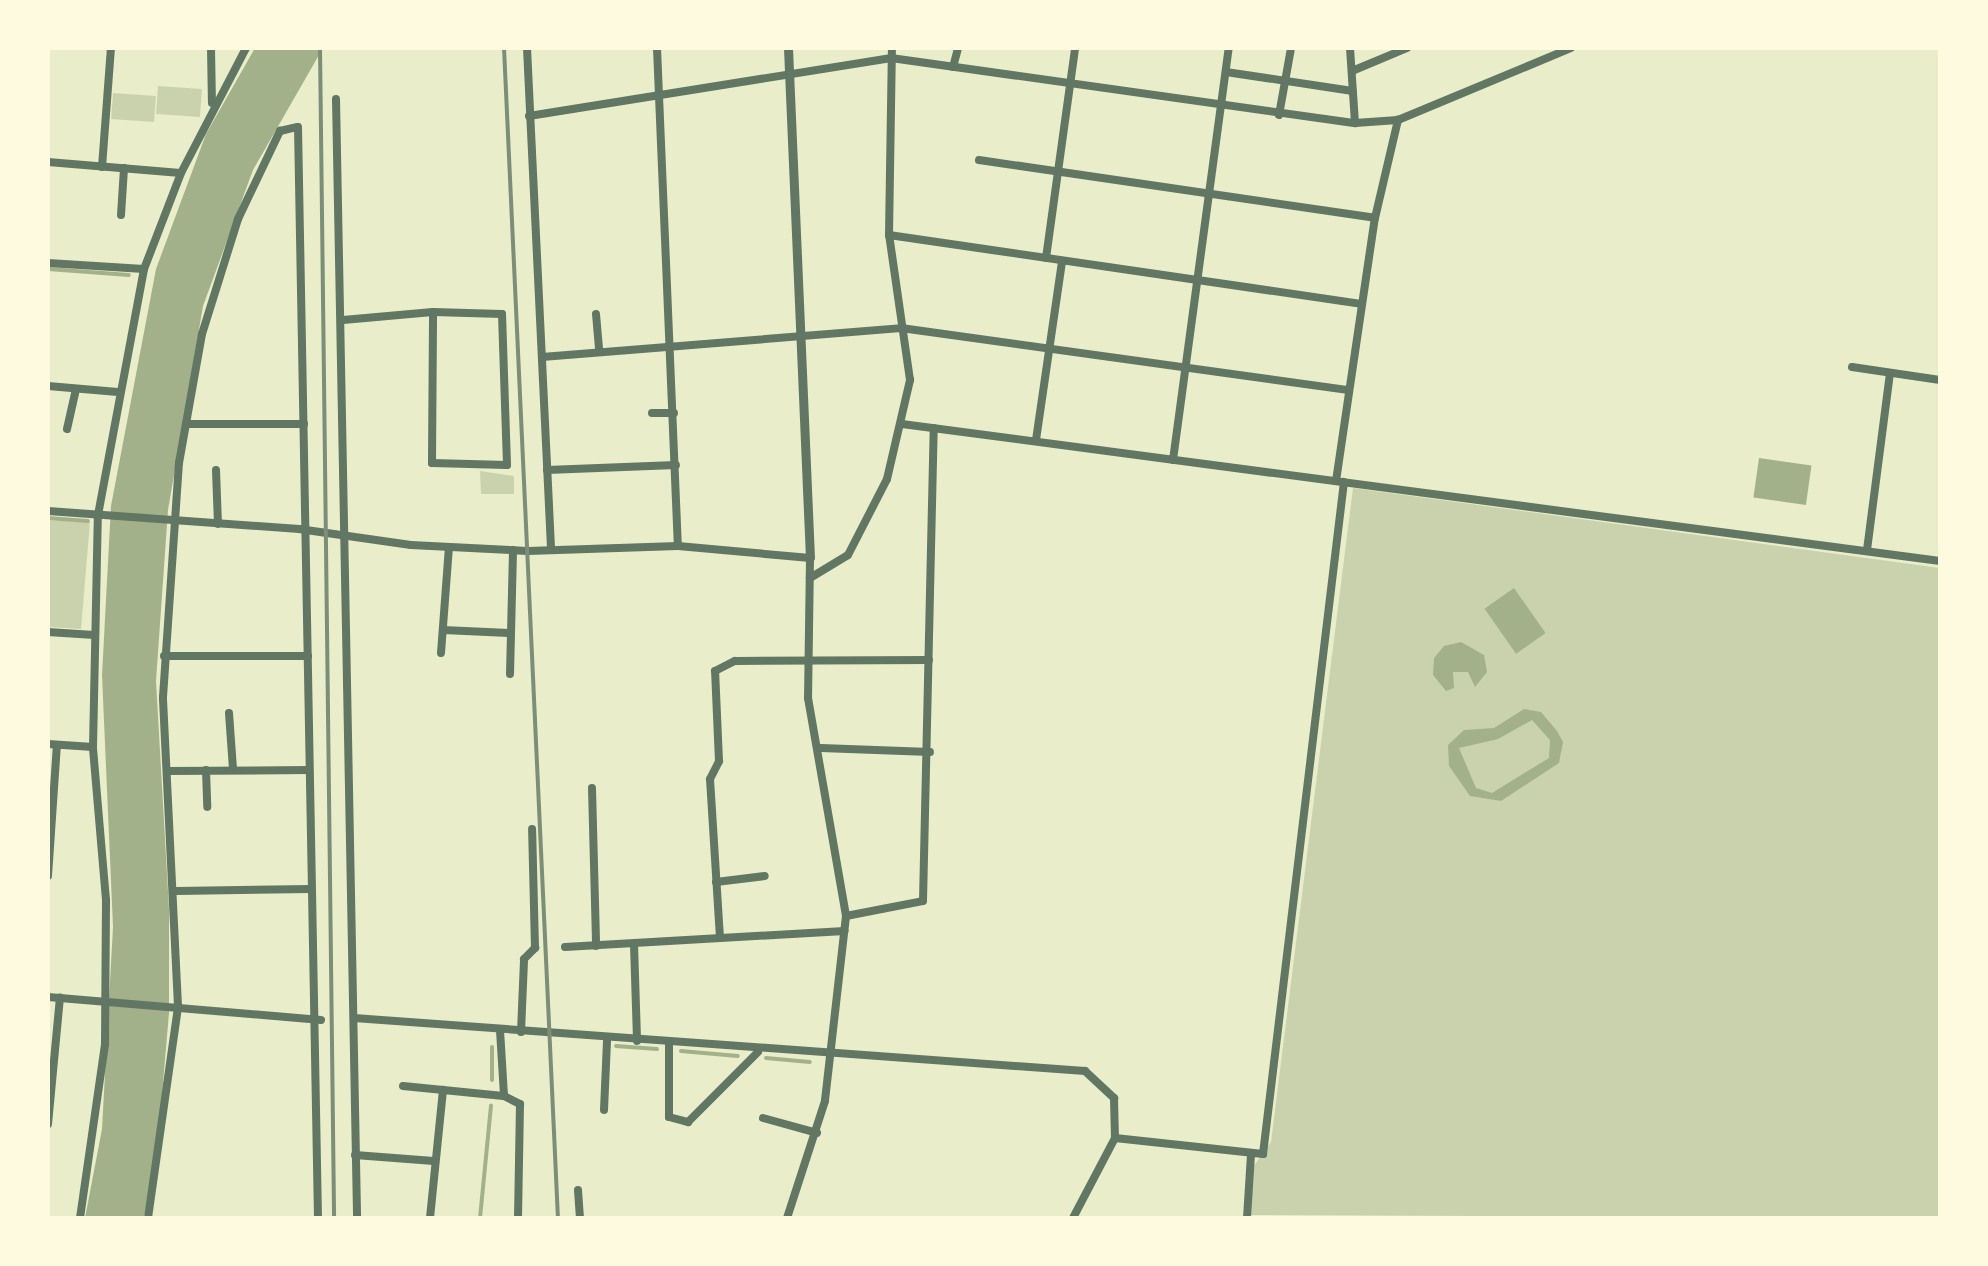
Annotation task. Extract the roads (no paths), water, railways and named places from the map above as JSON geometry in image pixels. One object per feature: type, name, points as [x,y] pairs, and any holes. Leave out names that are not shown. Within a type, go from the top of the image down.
[{"type":"street","points":[[102,167],[110,48]]},
{"type":"street","points":[[211,48],[212,107]]},
{"type":"street","points":[[80,1218],[98,1130],[106,900],[93,747],[98,515],[144,269],[180,173],[246,48]]},
{"type":"street","points":[[527,48],[551,548]]},
{"type":"street","points":[[657,48],[678,546]]},
{"type":"street","points":[[787,1218],[816,1132],[830,1055],[846,916],[822,748],[808,698],[810,558],[788,48]]},
{"type":"street","points":[[810,578],[848,555],[887,480],[910,380],[889,235],[892,48]]},
{"type":"street","points":[[953,68],[958,48]]},
{"type":"street","points":[[1046,258],[1075,48]]},
{"type":"street","points":[[1173,460],[1207,192],[1230,48]]},
{"type":"street","points":[[1280,115],[1290,48]]},
{"type":"street","points":[[1350,48],[1355,123]]},
{"type":"street","points":[[1352,71],[1407,48]]},
{"type":"street","points":[[529,116],[789,70],[891,58],[1355,123],[1398,120],[1571,48]]},
{"type":"street","points":[[1226,72],[1353,91]]},
{"type":"street","points":[[336,98],[356,1218]]},
{"type":"street","points":[[1115,1138],[1263,1154],[1349,390],[1375,218],[1398,120]]},
{"type":"street","points":[[148,1218],[178,1006],[177,891],[167,771],[164,656],[186,424],[202,334],[238,219],[280,131],[298,128],[318,1218]]},
{"type":"street","points":[[980,160],[1375,218]]},
{"type":"street","points":[[48,162],[180,173]]},
{"type":"street","points":[[121,215],[124,168]]},
{"type":"street","points":[[889,235],[1361,304]]},
{"type":"street","points":[[1036,440],[1062,261]]},
{"type":"street","points":[[48,263],[144,269]]},
{"type":"street","points":[[342,320],[433,312],[502,314],[508,464],[432,463],[433,312]]},
{"type":"street","points":[[596,314],[599,352]]},
{"type":"street","points":[[542,357],[900,328],[1349,390]]},
{"type":"street","points":[[1852,367],[1940,380]]},
{"type":"street","points":[[1867,550],[1890,373]]},
{"type":"street","points":[[48,386],[118,392]]},
{"type":"street","points":[[67,429],[76,389]]},
{"type":"street","points":[[652,414],[674,413]]},
{"type":"street","points":[[186,424],[304,424]]},
{"type":"street","points":[[902,424],[1940,560]]},
{"type":"street","points":[[846,916],[923,901],[930,752],[934,428]]},
{"type":"street","points":[[547,470],[676,464]]},
{"type":"street","points":[[216,470],[218,524]]},
{"type":"street","points":[[48,511],[449,547],[513,550],[678,546],[810,558]]},
{"type":"street","points":[[441,653],[449,547]]},
{"type":"street","points":[[510,674],[513,550]]},
{"type":"street","points":[[443,630],[509,633]]},
{"type":"street","points":[[48,632],[94,635]]},
{"type":"street","points":[[164,656],[308,656]]},
{"type":"street","points":[[720,938],[710,778],[719,760],[714,672],[735,661],[929,660]]},
{"type":"street","points":[[229,713],[233,770]]},
{"type":"street","points":[[48,876],[52,745],[93,747]]},
{"type":"street","points":[[822,748],[930,752]]},
{"type":"street","points":[[206,770],[206,806]]},
{"type":"street","points":[[167,771],[309,770]]},
{"type":"street","points":[[592,788],[596,946]]},
{"type":"street","points":[[521,1032],[524,959],[535,948],[532,828]]},
{"type":"street","points":[[716,882],[765,876]]},
{"type":"street","points":[[177,891],[310,889]]},
{"type":"street","points":[[523,913],[534,913]]},
{"type":"street","points":[[565,947],[845,931]]},
{"type":"street","points":[[634,944],[637,1041]]},
{"type":"street","points":[[48,997],[317,1019]]},
{"type":"street","points":[[48,1124],[60,998]]},
{"type":"street","points":[[354,1018],[758,1052],[1085,1071],[1114,1098],[1115,1138],[1073,1218]]},
{"type":"street","points":[[496,1096],[500,1030]]},
{"type":"street","points":[[604,1110],[608,1040]]},
{"type":"street","points":[[669,1044],[669,1117],[688,1122],[758,1052]]},
{"type":"street","points":[[403,1086],[496,1096],[520,1104],[518,1218]]},
{"type":"street","points":[[430,1218],[443,1090]]},
{"type":"street","points":[[763,1118],[816,1132]]},
{"type":"street","points":[[1248,1218],[1251,1154]]},
{"type":"street","points":[[355,1155],[434,1161]]},
{"type":"street","points":[[578,1190],[580,1218]]},
{"type":"waterway","points":[[48,269],[129,275]]},
{"type":"waterway","points":[[48,518],[88,521]]},
{"type":"waterway","points":[[616,1046],[657,1049]]},
{"type":"waterway","points":[[492,1047],[492,1080]]},
{"type":"waterway","points":[[681,1051],[738,1056]]},
{"type":"waterway","points":[[766,1058],[810,1062]]},
{"type":"waterway","points":[[480,1218],[491,1106]]},
{"type":"railway","points":[[320,48],[334,1218]]},
{"type":"railway","points":[[504,48],[558,1218]]}]
